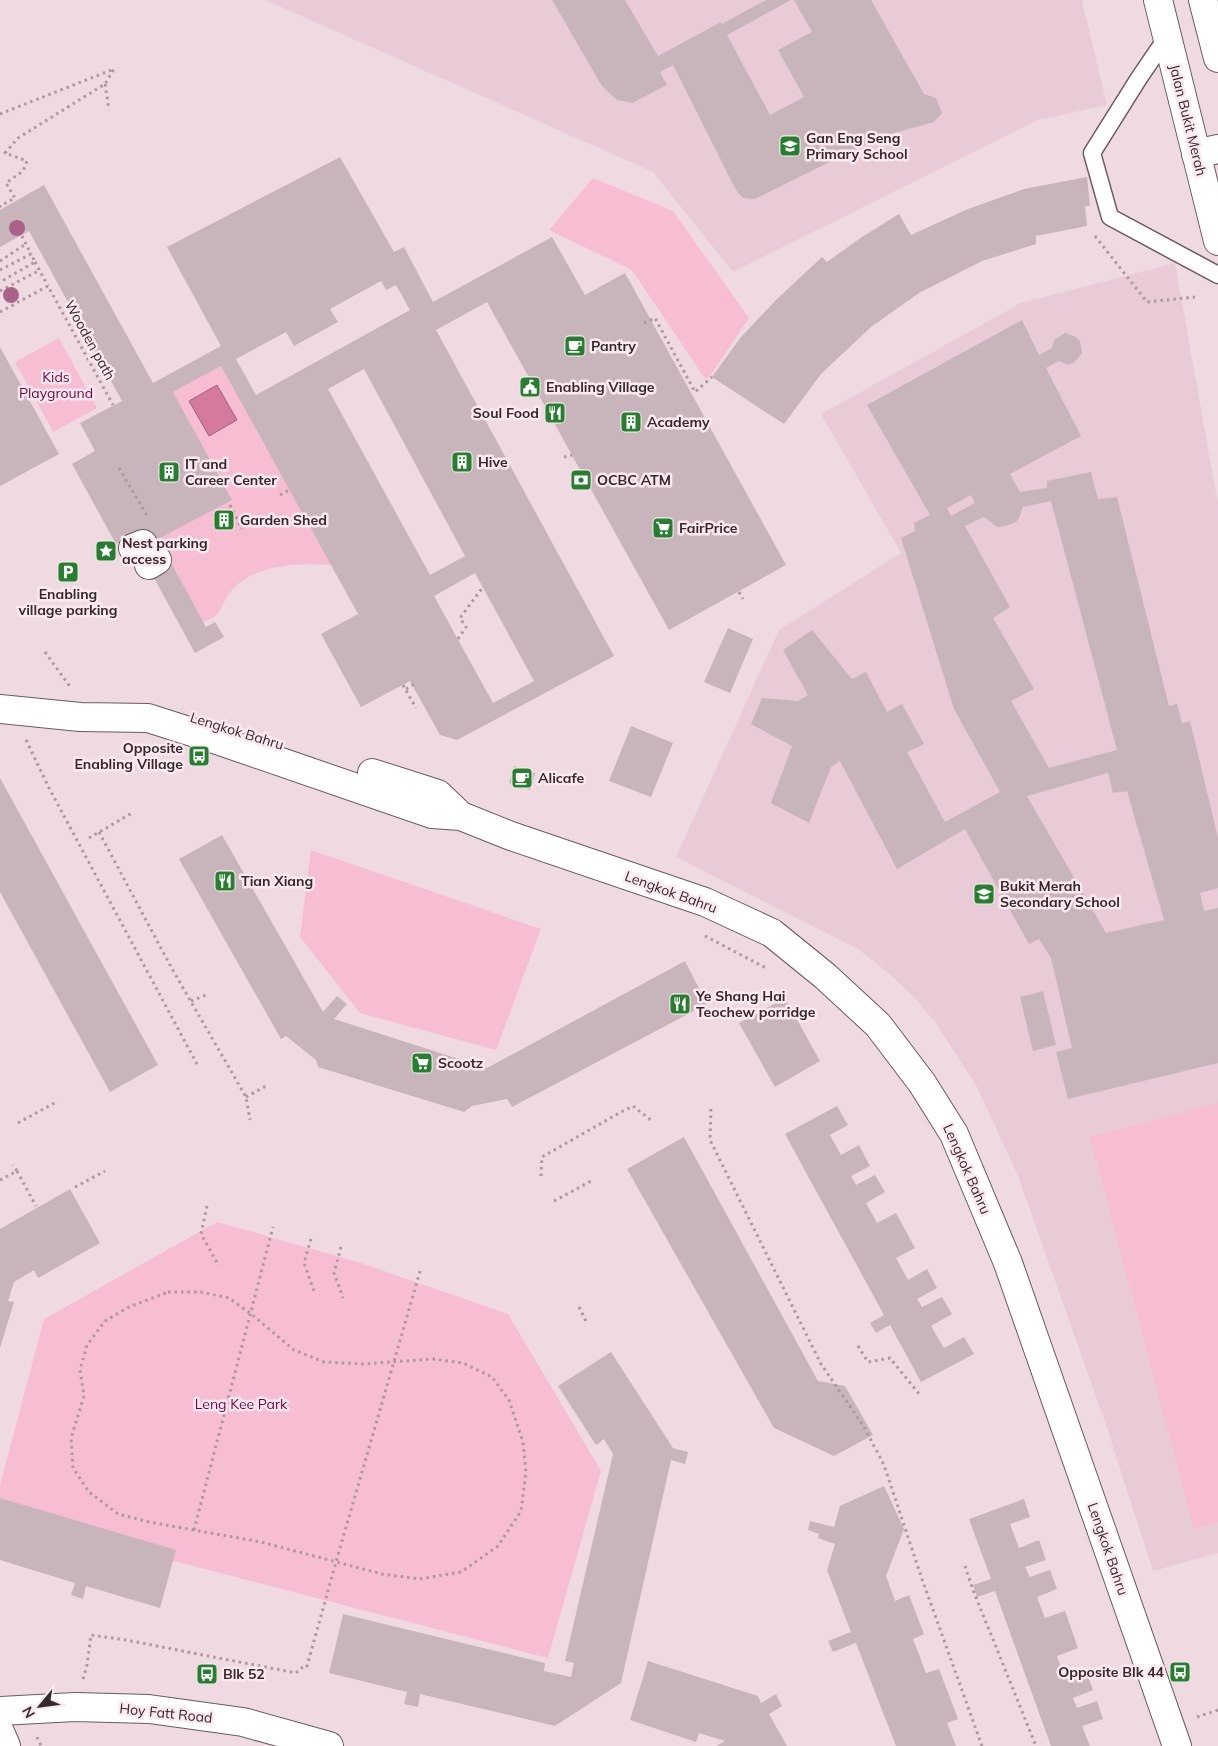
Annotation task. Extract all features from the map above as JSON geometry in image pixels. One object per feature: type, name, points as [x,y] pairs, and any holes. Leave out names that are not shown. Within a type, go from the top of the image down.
[{"type":"street","name":"Jalan Bukit Merah","points":[[1158,0],[1167,37],[1207,152],[1218,241]]},
{"type":"street","points":[[1203,0],[1218,58]]},
{"type":"street","name":"Lengkok Bahru","points":[[0,694],[153,705],[438,794],[461,816]]},
{"type":"street","name":"Lengkok Bahru","points":[[0,709],[80,717],[148,718],[432,814],[461,816],[511,836],[705,902],[772,933],[825,976],[878,1025],[922,1083],[954,1134],[1008,1262],[1177,1746]]},
{"type":"street","name":"Hoy Fatt Road","points":[[0,1711],[75,1707],[149,1709],[243,1722],[329,1746]]},
{"type":"street","points":[[0,1732],[6,1746]]},
{"type":"lane","points":[[1167,37],[1092,153],[1110,217],[1218,275]]},
{"type":"path","points":[[0,114],[114,69],[105,84],[18,138],[5,153],[27,162],[23,171],[6,183],[15,198],[1,207]]},
{"type":"path","points":[[105,84],[109,110]]},
{"type":"path","points":[[1094,234],[1147,302],[1195,297]]},
{"type":"path","name":"Wooden path","points":[[22,236],[113,405]]},
{"type":"path","points":[[0,261],[26,244]]},
{"type":"path","points":[[0,270],[31,254]]},
{"type":"path","points":[[0,282],[35,262]]},
{"type":"path","points":[[0,291],[40,270]]},
{"type":"path","points":[[0,312],[48,286]]},
{"type":"path","points":[[644,323],[655,318],[695,392],[712,377]]},
{"type":"path","points":[[564,457],[572,455]]},
{"type":"path","points":[[119,468],[146,547]]},
{"type":"path","points":[[280,495],[290,490]]},
{"type":"path","points":[[230,505],[242,529]]},
{"type":"path","points":[[458,639],[466,627],[460,618],[483,587]]},
{"type":"path","points":[[738,592],[743,599]]},
{"type":"path","points":[[406,689],[414,684]]},
{"type":"path","points":[[403,685],[416,708]]},
{"type":"path","points":[[24,737],[198,1066]]},
{"type":"path","points":[[89,838],[132,813]]},
{"type":"path","points":[[99,832],[171,967],[246,1097],[250,1120]]},
{"type":"path","points":[[699,933],[769,969]]},
{"type":"path","points":[[191,1001],[208,994]]},
{"type":"path","points":[[246,1097],[266,1086]]},
{"type":"path","points":[[18,1123],[58,1101]]},
{"type":"path","points":[[541,1176],[542,1157],[633,1106],[652,1121]]},
{"type":"path","points":[[711,1109],[710,1140],[821,1364],[864,1427],[884,1465],[922,1579],[982,1746]]},
{"type":"path","points":[[13,1165],[36,1206]]},
{"type":"path","points":[[0,1180],[17,1171]]},
{"type":"path","points":[[75,1187],[105,1171]]},
{"type":"path","points":[[554,1200],[592,1180]]},
{"type":"path","points":[[207,1206],[201,1234],[219,1266]]},
{"type":"path","points":[[194,1530],[273,1227]]},
{"type":"path","points":[[311,1239],[304,1262],[314,1291]]},
{"type":"path","points":[[341,1248],[334,1273],[342,1298]]},
{"type":"path","points":[[82,1682],[87,1665],[91,1636],[126,1640],[296,1673],[305,1665],[307,1666],[421,1268]]},
{"type":"path","points":[[168,1292],[200,1292],[230,1298],[250,1313],[294,1350],[324,1362],[363,1364],[433,1358],[463,1363],[492,1377],[510,1400],[522,1442],[526,1472],[520,1511],[498,1546],[461,1572],[419,1579],[382,1574],[261,1542],[149,1522],[118,1514],[89,1492],[73,1468],[71,1438],[84,1396],[80,1370],[87,1345],[105,1321],[129,1307],[168,1292]]},
{"type":"path","points":[[579,1307],[586,1321]]},
{"type":"path","points":[[858,1346],[868,1362],[890,1358],[920,1395]]},
{"type":"path","points":[[965,1566],[1036,1746]]},
{"type":"path","points":[[1207,1714],[1218,1710]]},
{"type":"shaded area","name":"Gan Eng Seng Primary School","points":[[265,0],[1082,0],[1107,105],[1038,120],[733,272],[653,172]]},
{"type":"shaded area","name":"Bukit Merah Secondary School","points":[[1175,263],[1218,504],[1218,1553],[1153,1571],[1105,1422],[1018,1176],[977,1087],[936,1023],[914,997],[885,970],[858,949],[676,857],[779,630],[901,553],[821,414],[1021,303]]},
{"type":"shaded area","points":[[217,385],[237,420],[209,436],[189,401]]},
{"type":"green space","points":[[593,178],[673,211],[749,318],[710,376],[705,379],[632,270],[549,230]]},
{"type":"green space","name":"Kids Playground","points":[[59,338],[97,408],[53,432],[15,362]]},
{"type":"green space","points":[[221,366],[331,565],[291,565],[264,570],[252,575],[231,591],[216,615],[203,622],[158,539],[231,499],[173,392]]},
{"type":"green space","points":[[311,850],[541,929],[496,1050],[360,1013],[300,937]]},
{"type":"green space","points":[[1218,1103],[1218,1522],[1194,1529],[1090,1137]]},
{"type":"green space","name":"Leng Kee Park","points":[[217,1222],[358,1262],[508,1314],[601,1471],[548,1658],[0,1516],[0,1485],[44,1319]]},
{"type":"building","points":[[552,0],[625,0],[658,56],[766,0],[791,0],[727,35],[770,115],[804,97],[778,50],[812,32],[794,0],[871,0],[924,94],[936,98],[942,113],[934,122],[880,137],[755,199],[743,198],[736,190],[673,65],[660,72],[667,85],[632,103],[617,100],[602,86]]},
{"type":"building","points":[[340,157],[394,252],[404,247],[433,302],[552,237],[585,295],[625,273],[786,565],[669,630],[487,302],[436,330],[614,656],[457,740],[440,735],[410,681],[361,707],[321,634],[358,614],[221,366],[173,392],[232,500],[158,539],[206,627],[215,622],[224,637],[195,653],[131,536],[116,544],[72,464],[95,451],[80,423],[122,401],[29,231],[0,247],[0,210],[44,185],[153,383],[221,346],[167,247]],"holes":[[[381,281],[386,290],[396,285],[410,310],[256,395],[236,359],[286,332],[294,346],[338,322],[330,309]],[[364,369],[465,556],[430,575],[328,389]],[[475,573],[534,681],[493,703],[434,596]]]},
{"type":"building","points":[[1087,177],[1090,206],[1085,206],[1087,226],[1036,236],[1036,244],[982,261],[919,293],[871,327],[821,374],[784,424],[712,377],[741,337],[777,299],[822,257],[827,262],[899,214],[911,235],[968,209],[1024,189]]},
{"type":"building","points":[[1022,320],[1039,355],[1052,348],[1054,340],[1065,333],[1076,337],[1080,341],[1082,353],[1075,362],[1068,365],[1059,361],[1046,368],[1081,436],[1010,474],[1020,492],[1047,488],[1047,481],[1091,472],[1098,499],[1117,497],[1169,706],[1177,704],[1182,723],[1190,721],[1218,838],[1218,888],[1200,893],[1204,911],[1218,908],[1218,1063],[1068,1099],[1056,1052],[1072,1048],[1051,958],[1039,939],[1029,944],[965,829],[897,869],[840,761],[831,767],[809,823],[771,803],[792,746],[751,724],[762,698],[798,701],[808,695],[783,650],[812,630],[852,679],[866,672],[887,712],[902,704],[924,744],[907,752],[945,822],[1000,792],[954,709],[901,538],[915,531],[914,523],[930,515],[867,405]],"holes":[[[971,495],[975,503],[951,516],[947,508]],[[1051,501],[1117,750],[1049,768],[1011,701],[1034,689],[993,618],[1010,607],[965,526],[984,517],[997,527],[1006,526],[1016,522],[1023,507]],[[1108,773],[1113,793],[1127,791],[1164,920],[1106,933],[1027,796]]]},
{"type":"building","points":[[0,347],[59,454],[0,486]]},
{"type":"building","name":"Garden Shed","points":[[227,510],[235,523],[220,531],[213,518]]},
{"type":"building","points":[[728,628],[753,639],[730,693],[704,682]]},
{"type":"building","points":[[631,726],[673,743],[651,797],[609,781]]},
{"type":"building","name":"Alicafe","points":[[514,766],[535,773],[530,790],[509,783]]},
{"type":"building","points":[[0,778],[158,1065],[110,1092],[0,892]]},
{"type":"building","points":[[222,835],[323,1012],[337,996],[347,1004],[334,1019],[487,1068],[685,961],[707,1004],[512,1107],[507,1099],[472,1106],[464,1112],[318,1067],[316,1060],[286,1036],[281,1039],[179,859]]},
{"type":"building","points":[[1043,991],[1056,1045],[1033,1051],[1020,997]]},
{"type":"building","points":[[785,998],[820,1061],[775,1087],[739,1023]]},
{"type":"building","points":[[837,1106],[848,1125],[830,1135],[841,1155],[859,1145],[870,1166],[851,1176],[856,1185],[875,1175],[885,1192],[866,1203],[877,1223],[896,1213],[915,1248],[896,1258],[908,1280],[927,1269],[937,1288],[917,1299],[922,1307],[942,1297],[952,1314],[931,1326],[944,1348],[964,1337],[974,1354],[921,1382],[890,1325],[876,1333],[870,1323],[884,1315],[785,1134]]},
{"type":"building","points":[[684,1137],[818,1381],[845,1386],[873,1435],[834,1456],[774,1428],[627,1169]]},
{"type":"building","points":[[70,1189],[100,1243],[38,1278],[34,1270],[14,1282],[8,1301],[14,1302],[0,1348],[0,1229]]},
{"type":"building","points":[[611,1352],[673,1448],[688,1452],[685,1464],[671,1460],[621,1683],[555,1726],[420,1694],[418,1707],[404,1704],[407,1692],[329,1673],[343,1614],[545,1663],[544,1671],[571,1677],[574,1663],[565,1661],[613,1454],[604,1439],[596,1445],[558,1386]]},
{"type":"building","points":[[884,1486],[904,1529],[886,1576],[895,1601],[909,1595],[924,1634],[913,1639],[926,1673],[939,1669],[958,1719],[947,1723],[956,1746],[896,1746],[856,1643],[833,1652],[828,1641],[851,1632],[827,1570],[835,1544],[818,1538],[819,1534],[808,1530],[810,1521],[834,1527],[840,1506]]},
{"type":"building","points":[[0,1498],[176,1550],[160,1608],[86,1586],[83,1599],[71,1595],[75,1583],[0,1560]]},
{"type":"building","points":[[1024,1499],[1030,1517],[1010,1524],[1019,1548],[1039,1540],[1046,1560],[1025,1567],[1030,1577],[1050,1570],[1057,1589],[1037,1597],[1045,1618],[1065,1611],[1078,1648],[1057,1656],[1065,1678],[1086,1671],[1093,1690],[1073,1698],[1077,1708],[1097,1701],[1103,1719],[1082,1726],[1090,1746],[1051,1746],[995,1591],[977,1597],[973,1585],[991,1579],[969,1519]]},
{"type":"building","points":[[648,1661],[758,1696],[761,1703],[776,1694],[782,1706],[769,1714],[787,1746],[716,1746],[725,1741],[699,1733],[696,1742],[630,1720]]},
{"type":"place","name":"Gan Eng Seng Primary School","points":[[790,146]]},
{"type":"place","name":"Pantry","points":[[575,346]]},
{"type":"place","name":"Enabling Village","points":[[530,387]]},
{"type":"place","name":"Soul Food","points":[[555,413]]},
{"type":"place","name":"Academy","points":[[631,422]]},
{"type":"place","name":"Hive","points":[[462,462]]},
{"type":"place","name":"IT and Career Center","points":[[169,472]]},
{"type":"place","name":"OCBC ATM","points":[[581,480]]},
{"type":"place","name":"Garden Shed","points":[[224,520]]},
{"type":"place","name":"FairPrice","points":[[663,528]]},
{"type":"place","name":"Nest parking access","points":[[106,551]]},
{"type":"place","name":"Enabling village parking","points":[[68,572]]},
{"type":"place","name":"Opposite Enabling Village","points":[[199,756]]},
{"type":"place","name":"Alicafe","points":[[522,778]]},
{"type":"place","name":"Tian Xiang","points":[[225,881]]},
{"type":"place","name":"Bukit Merah Secondary School","points":[[984,894]]},
{"type":"place","name":"Ye Shang Hai Teochew porridge","points":[[680,1004]]},
{"type":"place","name":"Scootz","points":[[422,1063]]},
{"type":"place","name":"Opposite Blk 44","points":[[1180,1672]]},
{"type":"place","name":"Blk 52","points":[[207,1674]]}]
